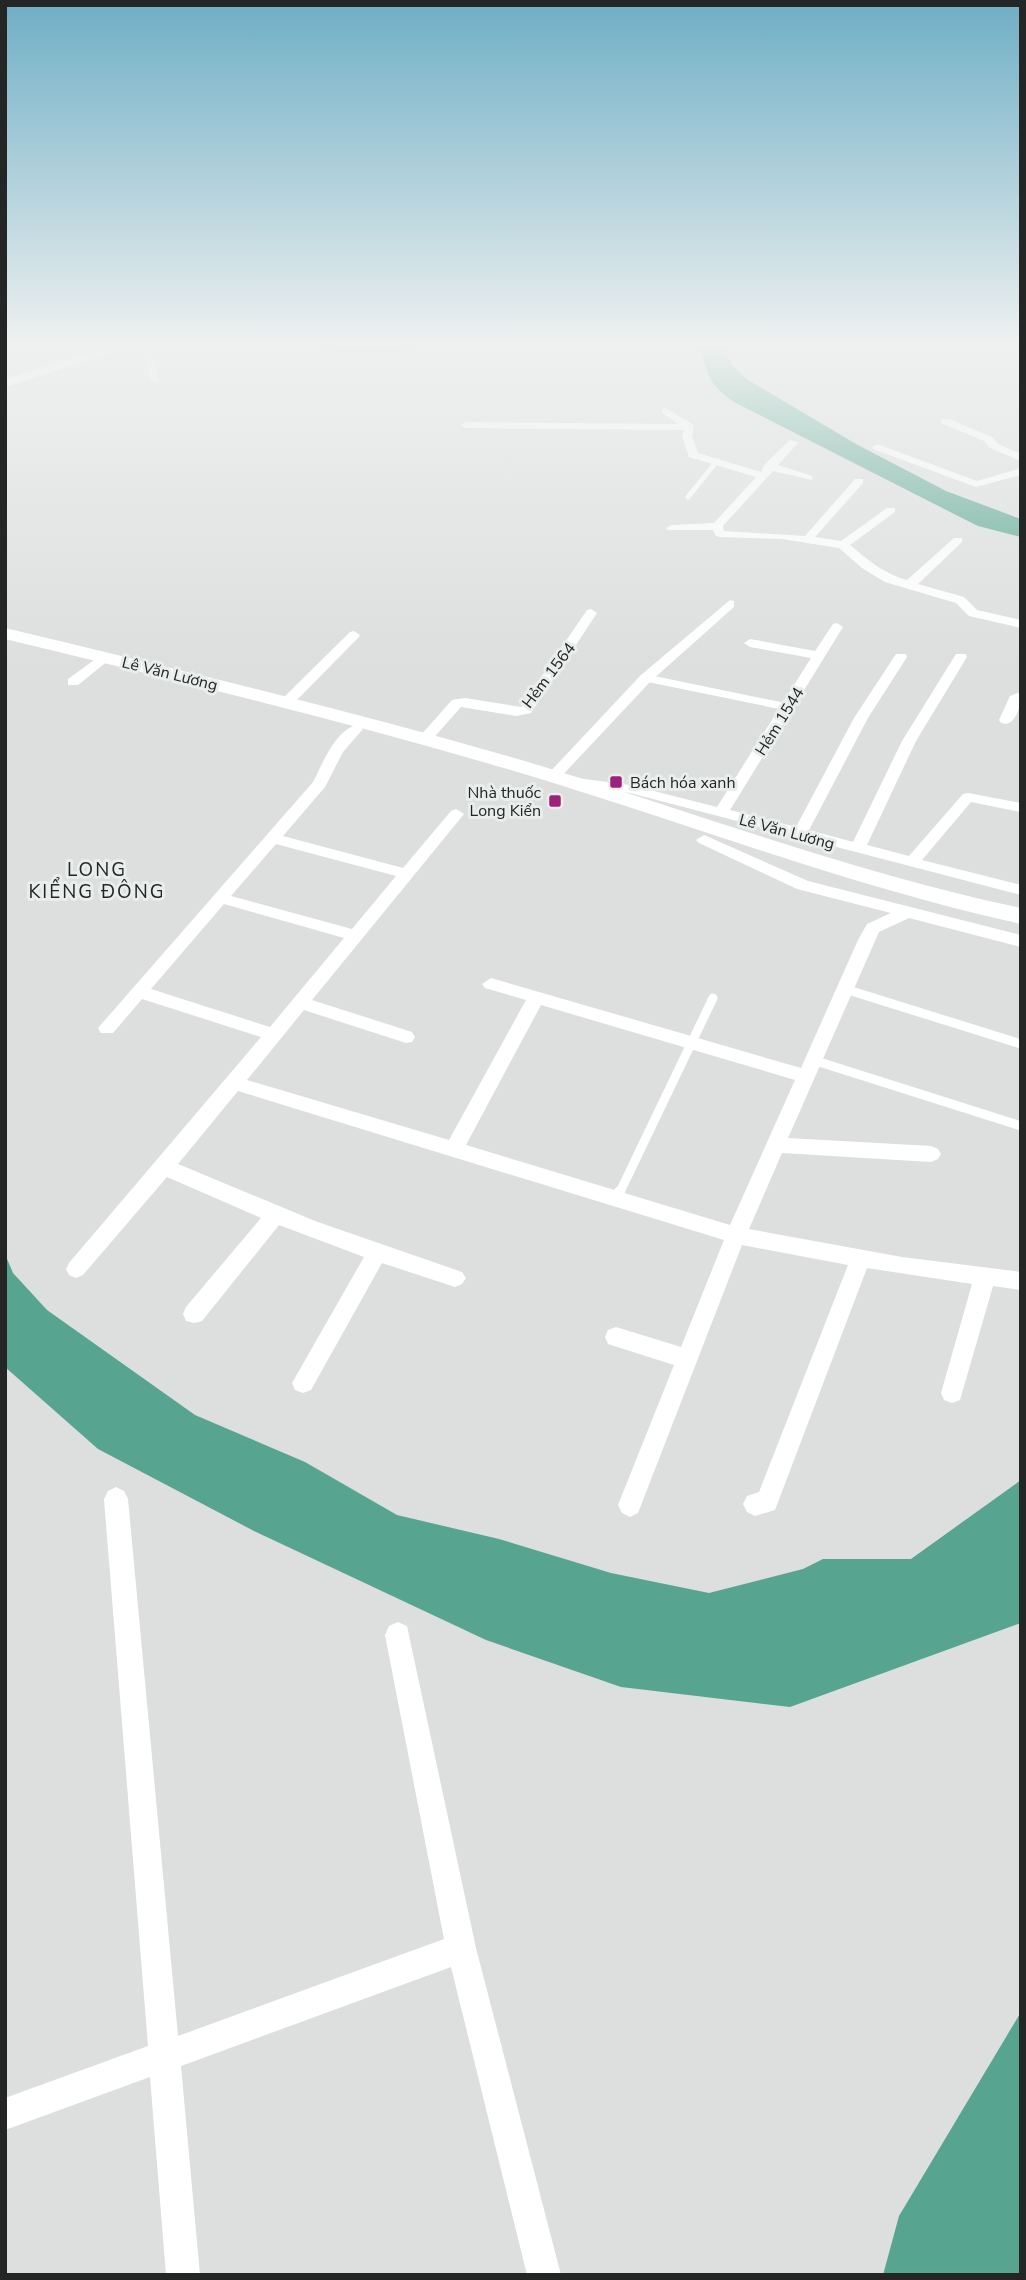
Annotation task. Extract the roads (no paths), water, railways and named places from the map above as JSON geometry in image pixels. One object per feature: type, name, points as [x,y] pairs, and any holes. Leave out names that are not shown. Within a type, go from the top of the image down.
[{"type":"main road","name":"Lê Văn Lương","points":[[7,635],[287,702],[425,739],[552,778],[871,885]]},
{"type":"main road","name":"Lê Văn Lương","points":[[333,716],[356,729],[704,840],[871,885]]},
{"type":"main road","points":[[871,885],[1021,916]]},
{"type":"main road","points":[[871,885],[1021,929]]},
{"type":"street","points":[[692,450],[693,455],[734,466],[745,473],[766,470],[808,478]]},
{"type":"street","points":[[672,528],[717,526],[786,450]]},
{"type":"street","points":[[886,450],[976,484],[1021,471]]},
{"type":"street","points":[[1005,450],[1021,458]]},
{"type":"street","points":[[808,540],[859,481]]},
{"type":"street","points":[[843,545],[891,510]]},
{"type":"street","points":[[717,526],[720,534],[843,545],[877,572],[908,586],[960,600],[973,612],[1021,624]]},
{"type":"street","points":[[908,586],[958,540]]},
{"type":"street","points":[[552,778],[646,678],[730,604]]},
{"type":"street","name":"Hẻm 1564","points":[[425,739],[457,703],[465,702],[516,712],[526,710],[552,675],[591,613]]},
{"type":"street","name":"Hẻm 1544","points":[[720,814],[837,627]]},
{"type":"street","points":[[287,702],[354,635]]},
{"type":"street","points":[[750,643],[819,656]]},
{"type":"street","points":[[800,833],[861,718],[901,657]]},
{"type":"street","points":[[857,849],[909,741],[961,657]]},
{"type":"street","points":[[75,680],[102,659]]},
{"type":"street","points":[[1006,720],[1017,696],[1021,696]]},
{"type":"street","points":[[107,1028],[320,784],[337,750],[356,729]]},
{"type":"street","name":"Lê Văn Lương","points":[[552,778],[629,789],[1021,890]]},
{"type":"street","points":[[911,863],[968,797],[1021,808]]},
{"type":"street","points":[[76,1269],[164,1167],[456,814]]},
{"type":"street","points":[[273,838],[406,874]]},
{"type":"street","name":"Lê Văn Lương","points":[[704,840],[803,885],[1021,941]]},
{"type":"street","points":[[220,898],[355,935]]},
{"type":"street","points":[[630,1505],[736,1235],[873,928],[905,913]]},
{"type":"street","points":[[491,984],[691,1043],[810,1068]]},
{"type":"street","points":[[139,992],[273,1034]]},
{"type":"street","points":[[454,1150],[536,998]]},
{"type":"street","points":[[299,1002],[406,1037]]},
{"type":"street","points":[[232,1082],[736,1235],[861,1258],[1021,1281]]},
{"type":"street","points":[[775,1145],[931,1154]]},
{"type":"street","points":[[164,1167],[274,1217],[455,1278]]},
{"type":"street","points":[[194,1314],[274,1217]]},
{"type":"street","points":[[303,1383],[377,1253]]},
{"type":"street","points":[[755,1504],[767,1502],[861,1258]]},
{"type":"street","points":[[952,1393],[985,1276]]},
{"type":"street","points":[[616,1337],[688,1359]]},
{"type":"street","points":[[117,1499],[183,2275]]},
{"type":"street","points":[[398,1635],[461,1948],[544,2275]]},
{"type":"street","points":[[5,2114],[461,1948]]},
{"type":"lane","points":[[688,497],[717,461]]},
{"type":"lane","points":[[646,678],[787,708]]},
{"type":"lane","points":[[845,989],[1021,1044]]},
{"type":"lane","points":[[617,1198],[713,998]]},
{"type":"lane","points":[[810,1068],[1021,1126]]},
{"type":"place","name":"Bách hóa xanh","points":[[616,782]]},
{"type":"place","name":"Nhà thuốc Long Kiển","points":[[555,801]]},
{"type":"district","name":"LONG KIỂNG ĐÔNG","points":[[97,880]]}]
